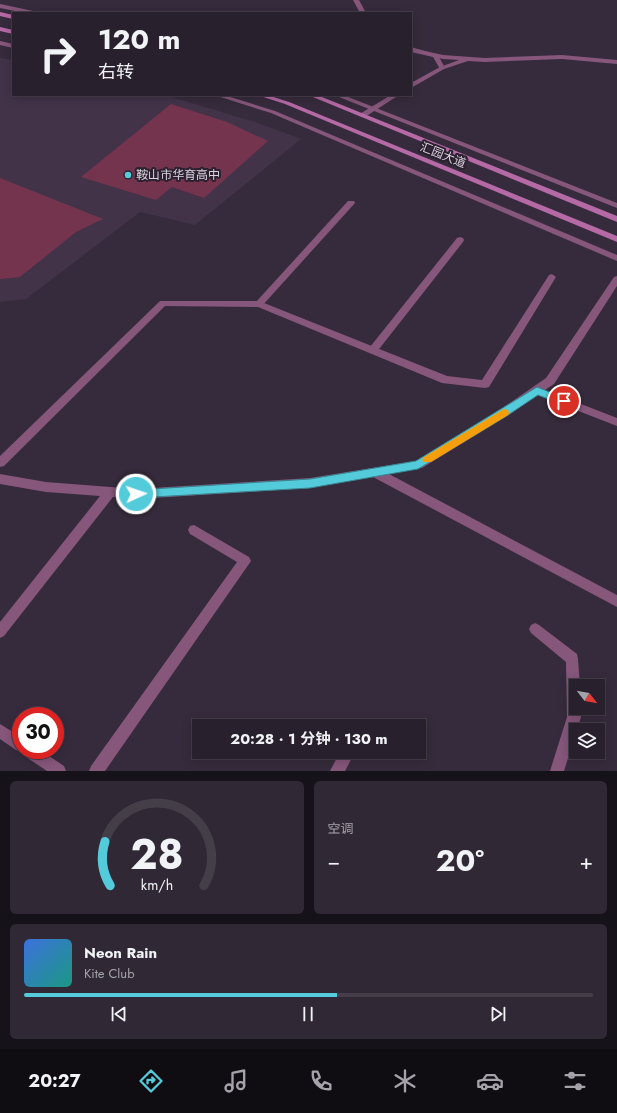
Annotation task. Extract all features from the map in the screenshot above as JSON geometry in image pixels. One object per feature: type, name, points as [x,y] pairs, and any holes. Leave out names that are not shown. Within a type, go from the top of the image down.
[{"type":"main road","points":[[0,14],[12,17]]},
{"type":"main road","points":[[0,29],[12,32]]},
{"type":"main road","name":"汇园大道","points":[[263,96],[287,103],[617,239]]},
{"type":"main road","name":"汇园大道","points":[[314,96],[617,218]]},
{"type":"street","points":[[356,0],[362,12]]},
{"type":"street","points":[[0,6],[28,12]]},
{"type":"street","points":[[0,43],[12,46]]},
{"type":"street","points":[[412,49],[436,56],[485,60],[562,57],[617,62]]},
{"type":"street","points":[[436,56],[442,68]]},
{"type":"street","points":[[412,85],[442,68],[470,59]]},
{"type":"street","points":[[219,96],[273,112],[617,258]]},
{"type":"street","points":[[340,96],[617,206]]},
{"type":"street","points":[[362,115],[394,96]]},
{"type":"street","points":[[259,304],[351,203]]},
{"type":"street","points":[[373,350],[460,240]]},
{"type":"street","points":[[0,463],[163,303],[259,304],[446,380],[486,384],[552,276]]},
{"type":"street","points":[[0,479],[46,487],[136,494],[310,483],[418,465],[505,412],[550,381],[617,279]]},
{"type":"street","points":[[537,391],[617,422]]},
{"type":"street","points":[[374,472],[617,601]]},
{"type":"street","points":[[0,632],[110,492]]},
{"type":"street","points":[[96,771],[245,561],[194,530]]},
{"type":"street","points":[[535,629],[572,659],[574,717],[556,771]]},
{"type":"street","points":[[0,731],[12,739]]},
{"type":"street","points":[[41,759],[59,771]]},
{"type":"street","points":[[337,771],[344,759]]},
{"type":"shaded area","name":"鞍山市华育高中","points":[[0,58],[12,60],[12,96],[168,96],[258,123],[301,139],[195,225],[140,212],[26,299],[0,302]]},
{"type":"shaded area","points":[[171,104],[227,122],[268,141],[204,198],[172,187],[156,200],[81,177]]},
{"type":"shaded area","points":[[0,178],[103,219],[76,232],[20,277],[0,279]]},
{"type":"slow traffic","points":[[427,460],[504,413]]},
{"type":"place","name":"鞍山市华育高中","points":[[128,175]]},
{"type":"route","points":[[136,494],[310,483],[418,465],[537,391],[564,401]]}]
